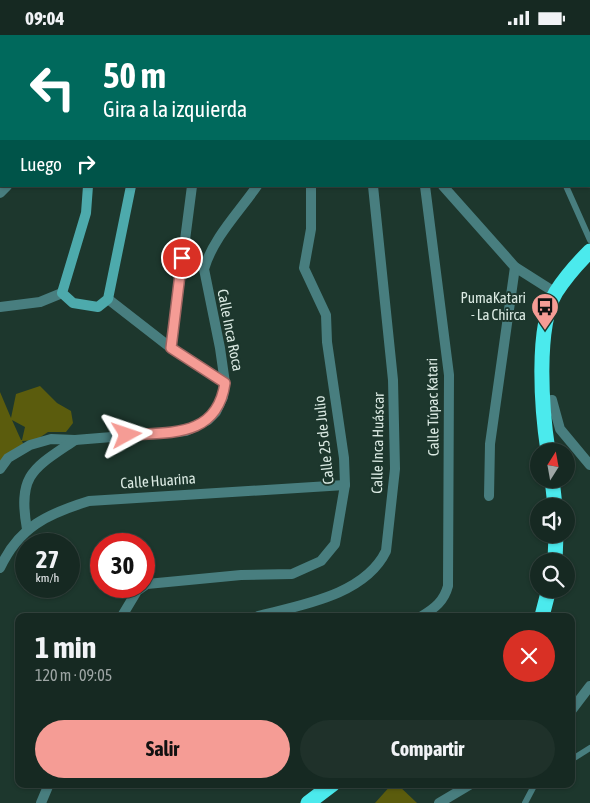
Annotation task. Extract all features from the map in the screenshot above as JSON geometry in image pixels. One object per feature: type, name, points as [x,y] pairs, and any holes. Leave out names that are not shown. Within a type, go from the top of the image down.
[{"type":"highway","points":[[547,443],[543,401],[545,331],[556,293],[590,251]]},
{"type":"highway","points":[[543,613],[547,598]]},
{"type":"highway","points":[[308,803],[328,788]]},
{"type":"street","points":[[62,293],[84,220],[88,187]]},
{"type":"street","points":[[62,293],[73,303],[84,306],[98,307],[108,299],[131,187]]},
{"type":"street","points":[[171,348],[192,187]]},
{"type":"street","name":"Calle Inca Roca","points":[[0,469],[8,458],[30,445],[51,439],[75,440],[186,431],[208,419],[216,411],[223,397],[225,383],[204,269],[208,257],[219,239],[256,187]]},
{"type":"street","name":"Calle 25 de Julio","points":[[124,613],[137,591],[147,584],[241,575],[292,574],[321,561],[335,544],[345,485],[344,458],[327,342],[326,315],[304,268],[310,229],[311,187]]},
{"type":"street","name":"Calle Inca Huáscar","points":[[270,613],[303,605],[354,586],[370,574],[381,561],[386,551],[396,469],[394,380],[373,187]]},
{"type":"street","name":"Calle Túpac Katari","points":[[425,187],[450,375],[448,586],[445,597],[434,609],[427,613]]},
{"type":"street","points":[[444,187],[515,267],[556,293]]},
{"type":"street","points":[[489,496],[490,444],[515,267]]},
{"type":"street","points":[[0,307],[40,302],[62,293]]},
{"type":"street","points":[[108,299],[171,348],[225,383]]},
{"type":"street","points":[[543,401],[552,400],[560,429],[590,465]]},
{"type":"street","points":[[27,529],[23,509],[28,477],[38,466],[75,440]]},
{"type":"street","name":"Calle Huarina","points":[[0,568],[8,550],[27,529],[63,509],[88,501],[345,485]]},
{"type":"street","points":[[575,706],[590,686]]},
{"type":"street","points":[[41,803],[47,788]]},
{"type":"street","points":[[439,803],[464,788]]},
{"type":"lane","points":[[566,187],[590,240]]},
{"type":"lane","points":[[575,757],[590,748]]},
{"type":"lane","points":[[525,803],[533,788]]},
{"type":"shaded area","points":[[40,386],[57,403],[71,411],[73,423],[66,432],[48,432],[36,440],[22,441],[25,448],[0,463],[0,392],[11,418],[16,394]],"holes":[[[12,420],[25,427],[21,440]]]},
{"type":"shaded area","points":[[388,788],[401,788],[417,803],[375,803]]},
{"type":"place","name":"PumaKatari - La Chirca","points":[[545,331]]},
{"type":"route","points":[[127,435],[186,431],[208,419],[216,411],[223,397],[225,383],[171,348],[182,258]]}]
